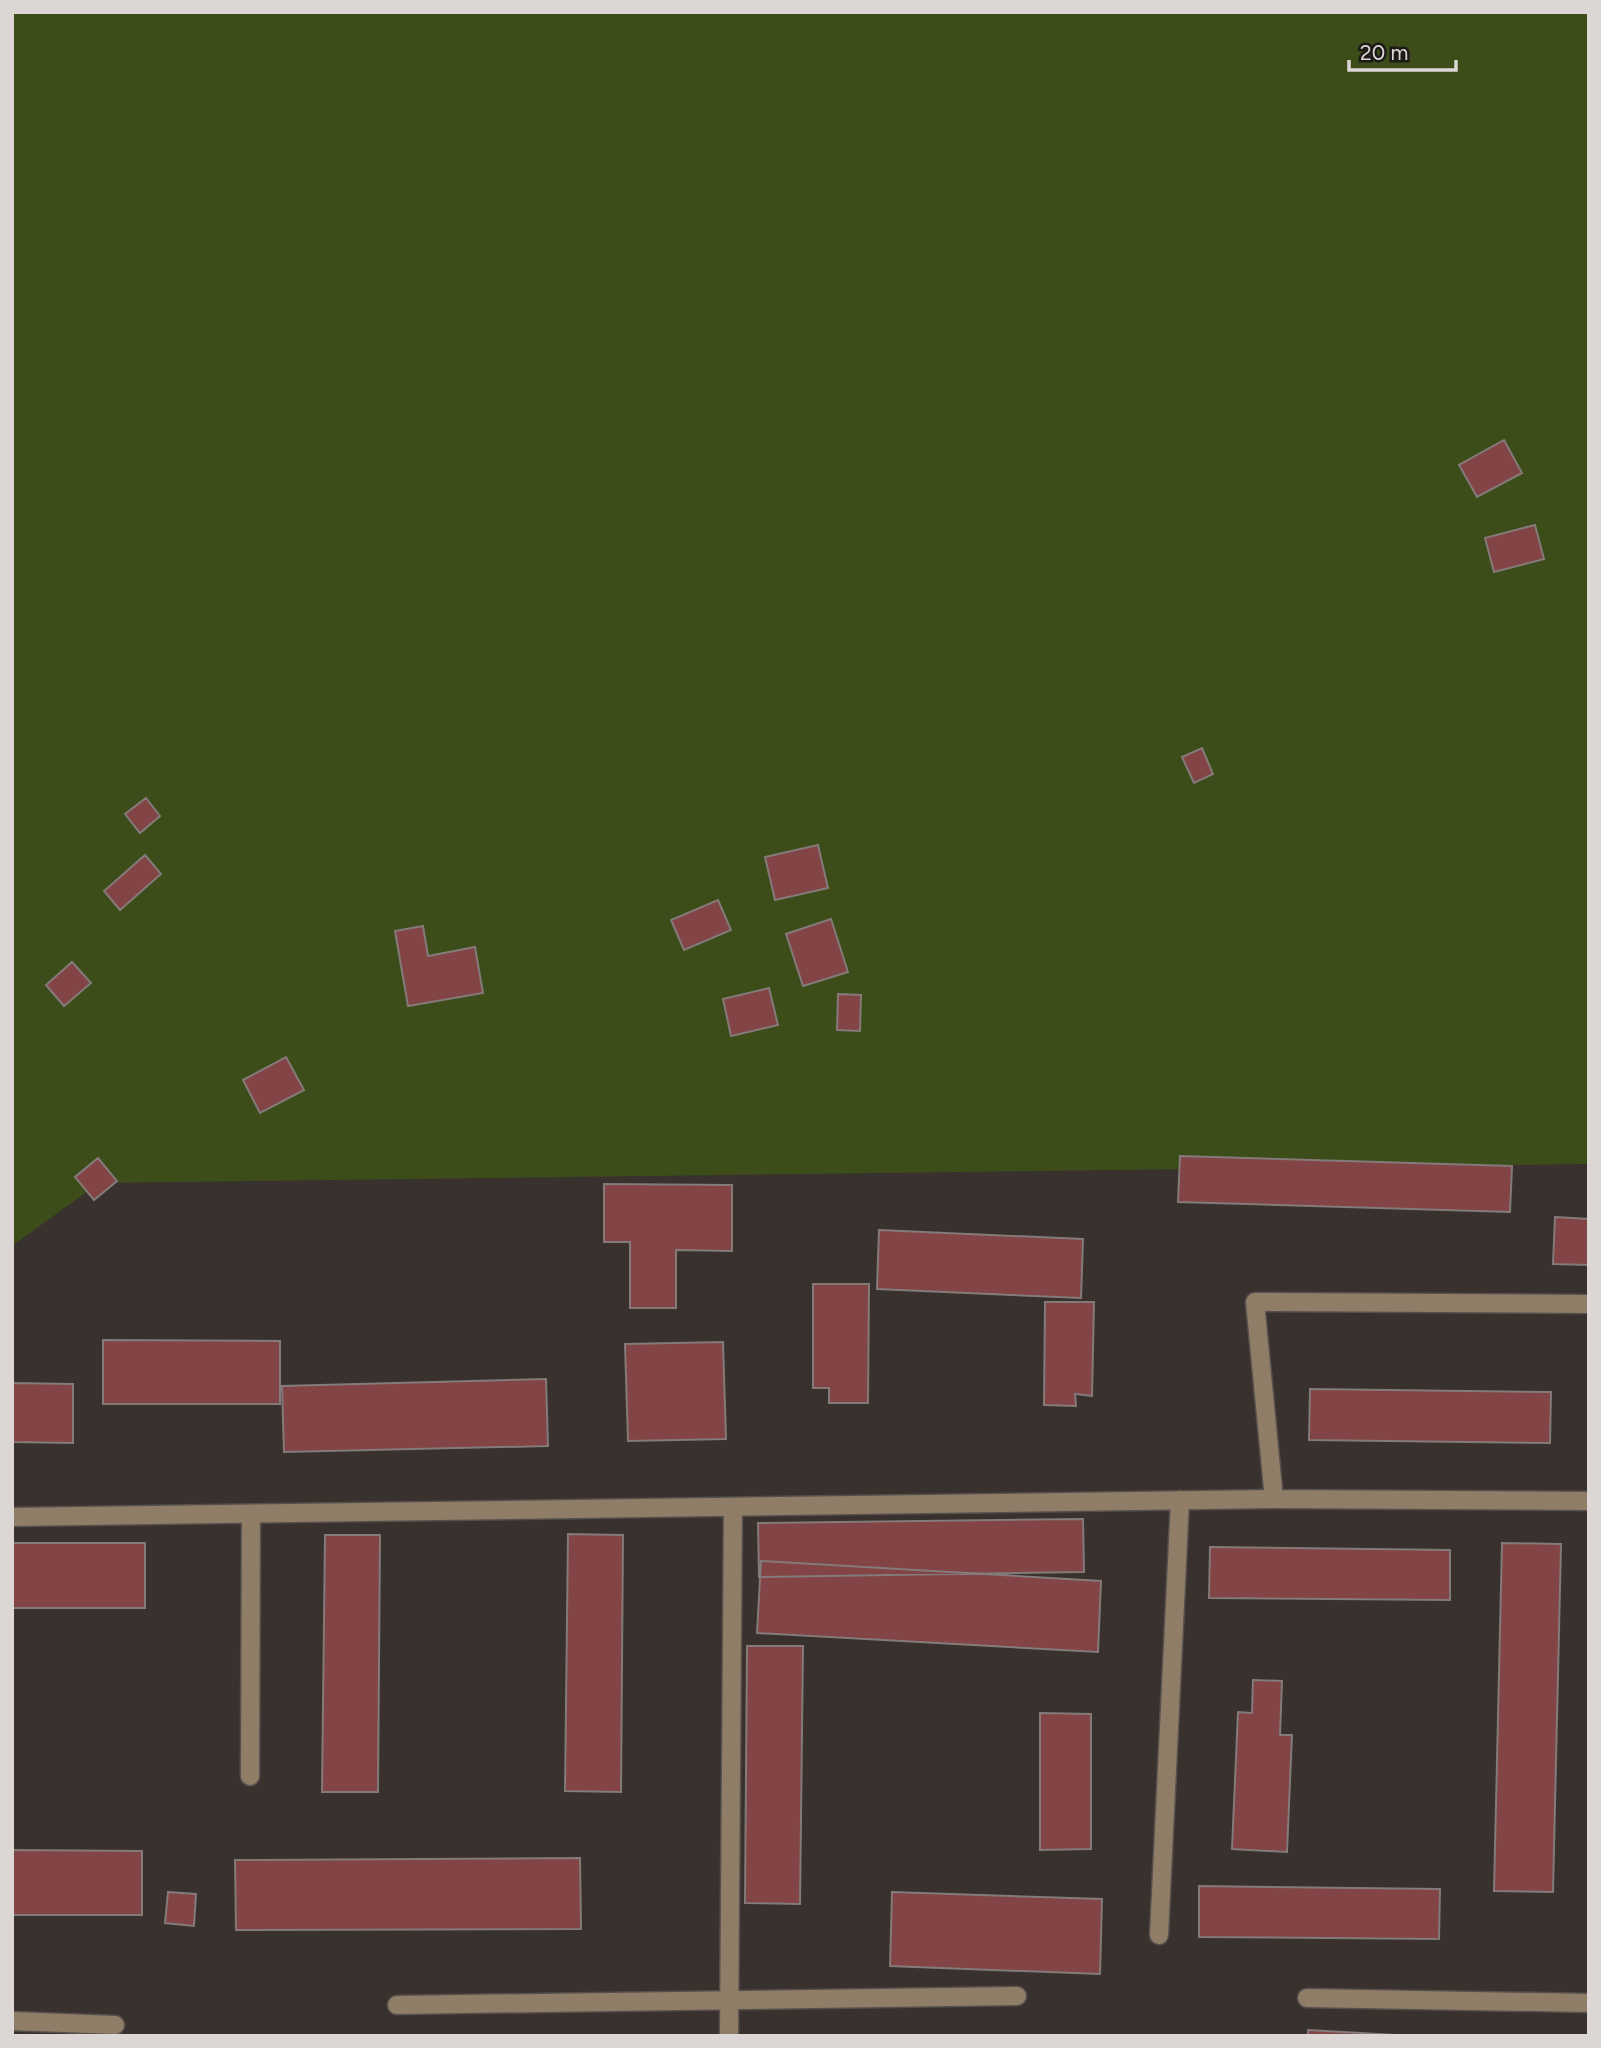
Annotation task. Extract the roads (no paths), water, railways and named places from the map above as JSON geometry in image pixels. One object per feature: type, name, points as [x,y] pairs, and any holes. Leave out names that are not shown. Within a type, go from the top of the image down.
[{"type":"street","points":[[1274,1499],[1255,1302],[1589,1304]]},
{"type":"street","points":[[1159,1935],[1180,1500]]},
{"type":"street","points":[[12,1517],[1180,1500],[1589,1500]]},
{"type":"street","points":[[729,2036],[733,1507]]},
{"type":"street","points":[[250,1776],[251,1514]]},
{"type":"street","points":[[397,2006],[1017,1996]]},
{"type":"street","points":[[1307,1998],[1589,2003]]},
{"type":"street","points":[[12,2021],[115,2025]]}]
